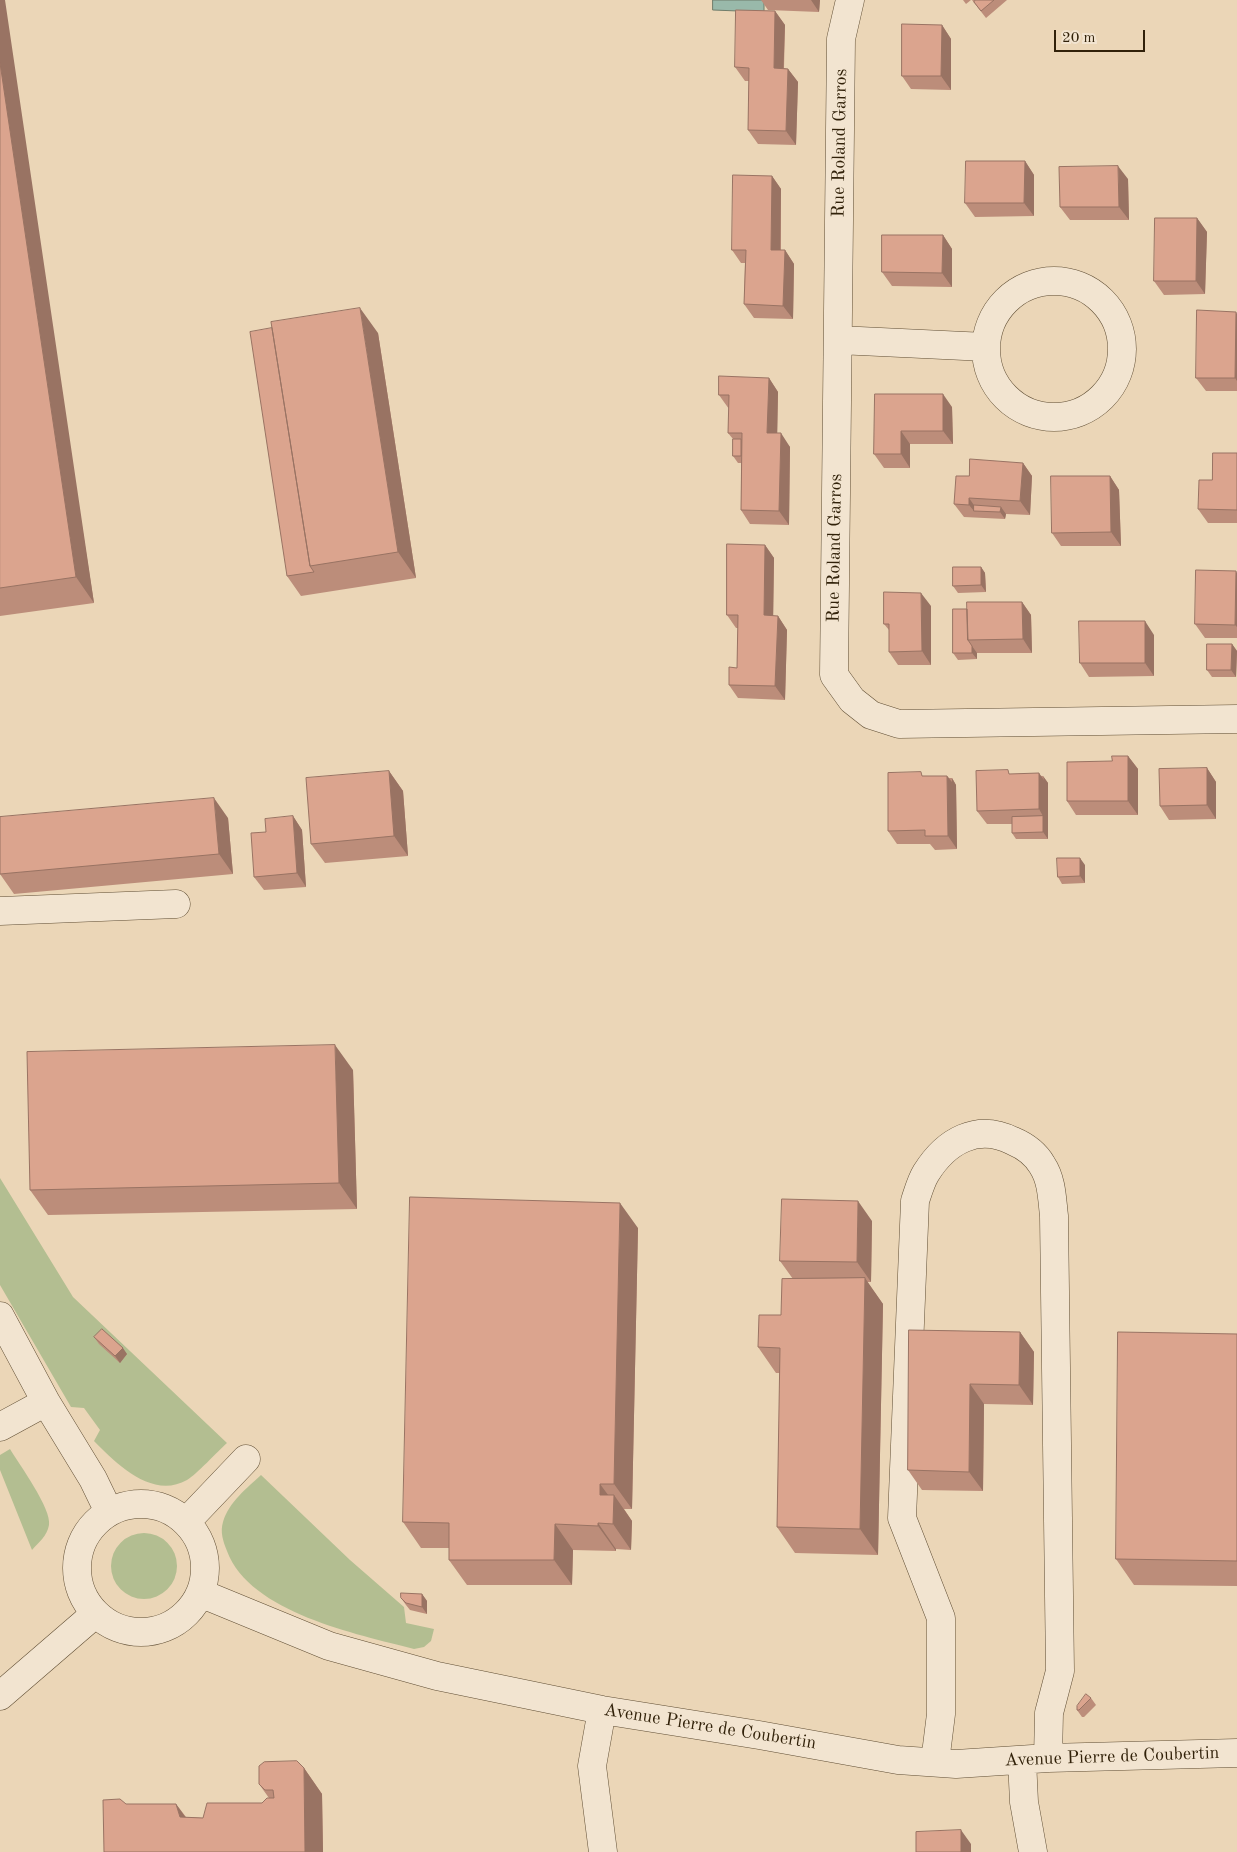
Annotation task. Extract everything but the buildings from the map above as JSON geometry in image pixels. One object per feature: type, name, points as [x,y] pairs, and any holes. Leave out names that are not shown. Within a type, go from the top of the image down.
[{"type":"street","name":"Rue Roland Garros","points":[[850,0],[847,6],[841,39],[834,674],[852,700],[871,715],[899,724],[1237,719]]},
{"type":"street","points":[[1042,281],[1065,281],[1088,288],[1108,306],[1120,329],[1123,350],[1120,371],[1110,389],[1097,403],[1075,415],[1053,418],[1028,413],[1012,403],[996,385],[987,365],[986,346],[990,326],[1000,306],[1020,289],[1042,281]]},
{"type":"street","points":[[838,340],[986,346]]},
{"type":"street","points":[[0,911],[176,904]]},
{"type":"street","points":[[935,1762],[941,1714],[941,1618],[902,1518],[915,1201],[925,1174],[939,1156],[957,1141],[979,1133],[1005,1137],[1027,1147],[1042,1164],[1051,1186],[1054,1216],[1060,1671],[1024,1802],[1033,1852]]},
{"type":"street","points":[[0,1316],[46,1402],[94,1479],[109,1512]]},
{"type":"street","points":[[0,1426],[46,1402]]},
{"type":"street","points":[[186,1522],[246,1459]]},
{"type":"street","points":[[128,1504],[149,1504],[169,1510],[186,1522],[197,1537],[204,1555],[205,1574],[200,1593],[189,1611],[172,1624],[153,1631],[132,1632],[112,1626],[95,1614],[83,1598],[77,1579],[77,1559],[82,1540],[94,1524],[109,1512],[128,1504]]},
{"type":"street","name":"Avenue Pierre de Coubertin","points":[[200,1593],[329,1646],[437,1676],[602,1710],[898,1760],[956,1764],[1035,1759],[1237,1753]]},
{"type":"street","points":[[0,1696],[95,1614]]},
{"type":"street","points":[[602,1710],[592,1766],[603,1852]]},
{"type":"green space","points":[[0,1178],[73,1297],[227,1443],[187,1480],[174,1485],[161,1485],[148,1482],[136,1476],[113,1459],[94,1441],[100,1430],[84,1408],[71,1407],[0,1285]]},
{"type":"green space","points":[[10,1449],[40,1498],[49,1518],[46,1532],[32,1550],[0,1470],[0,1455]]},
{"type":"green space","points":[[261,1475],[350,1560],[404,1607],[406,1623],[434,1629],[431,1641],[424,1647],[414,1649],[336,1628],[308,1618],[281,1605],[258,1590],[239,1572],[227,1551],[222,1536],[222,1526],[234,1502]]},
{"type":"green space","points":[[144,1533],[156,1536],[167,1543],[174,1554],[177,1566],[174,1578],[167,1589],[156,1596],[144,1599],[132,1596],[121,1589],[114,1578],[111,1566],[114,1554],[121,1543],[132,1536]]},
{"type":"shaded area","points":[[713,0],[764,0],[764,12],[713,10]]}]
